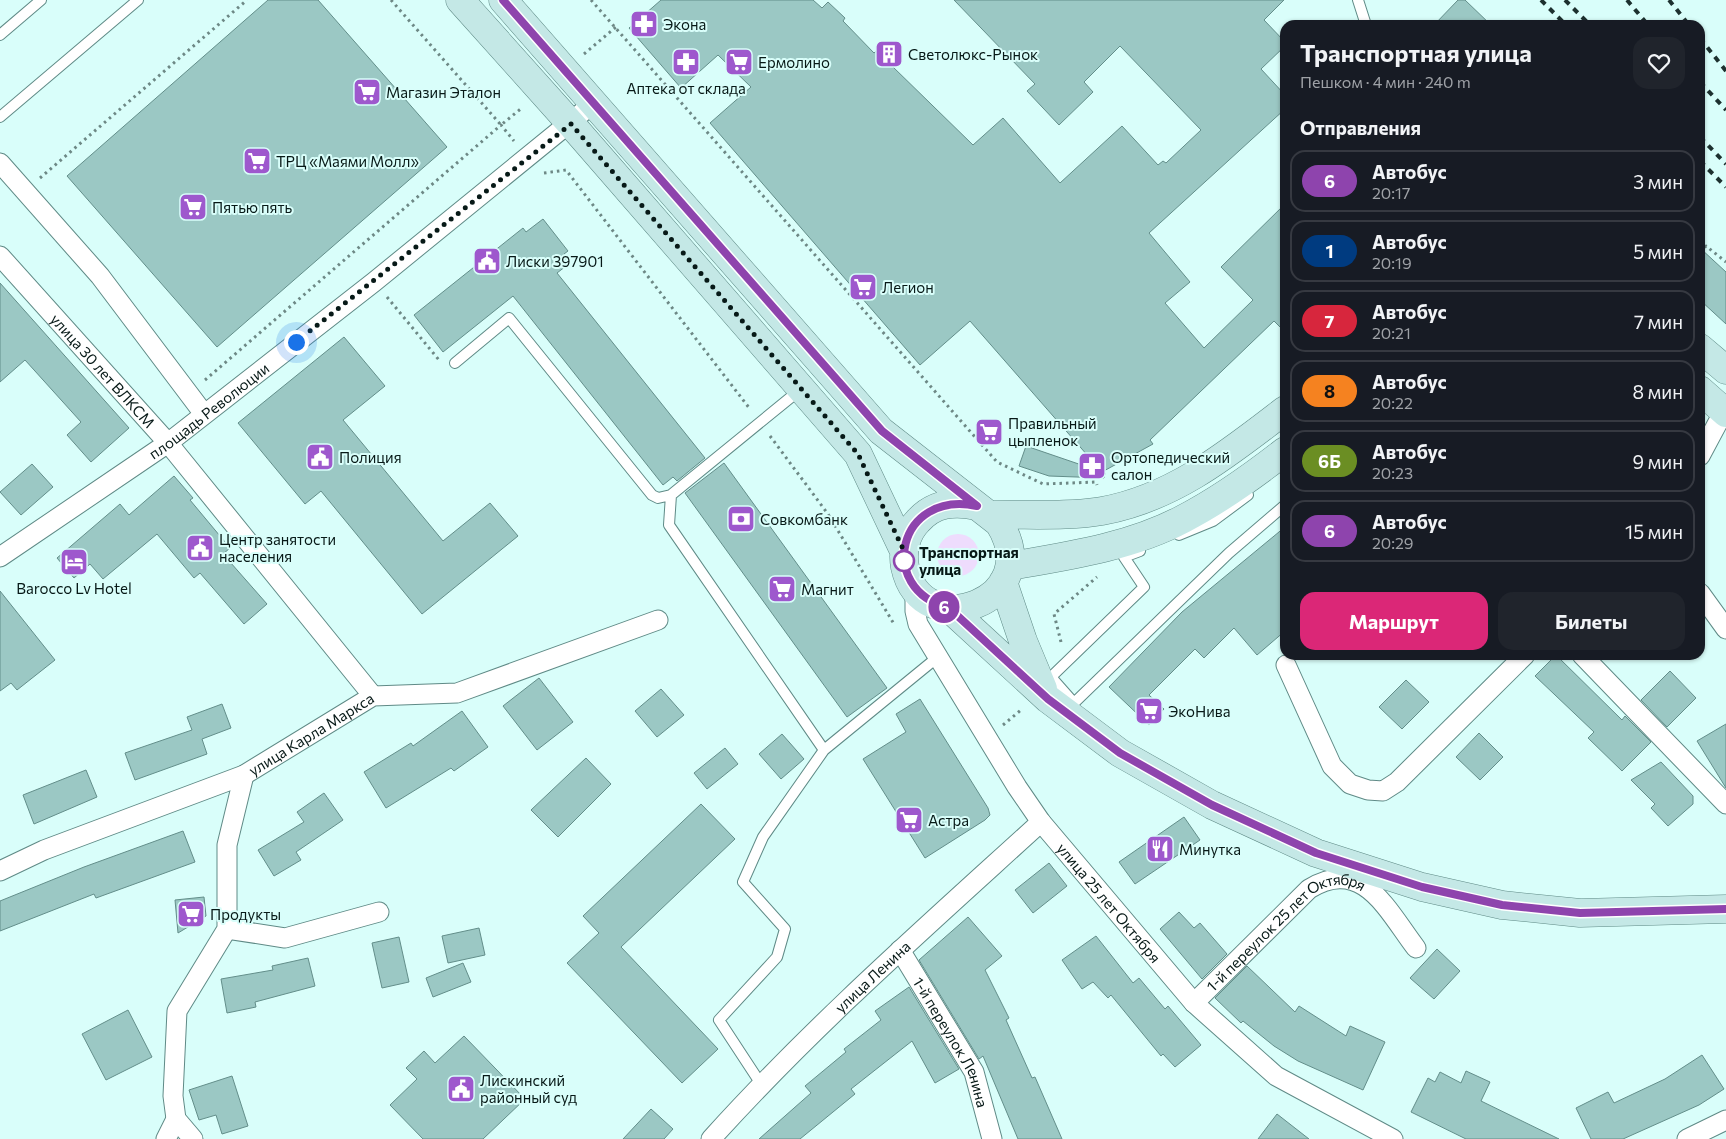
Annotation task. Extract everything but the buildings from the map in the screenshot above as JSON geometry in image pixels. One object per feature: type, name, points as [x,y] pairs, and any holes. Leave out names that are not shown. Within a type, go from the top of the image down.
[{"type":"main road","points":[[460,0],[571,124],[858,454],[904,551]]},
{"type":"main road","points":[[503,0],[595,102],[882,431],[984,511],[1005,533],[1010,549],[1007,574],[1023,641],[1048,699]]},
{"type":"main road","points":[[1705,352],[1726,370]]},
{"type":"main road","points":[[1705,394],[1725,412]]},
{"type":"main road","points":[[1280,414],[1201,472],[1168,491],[1134,504],[1100,511],[984,511],[949,503],[924,515],[914,525],[907,538],[904,551],[906,571],[915,588],[924,598],[936,605],[962,609],[974,606],[986,601],[1007,574],[1105,547],[1182,520],[1218,500],[1280,455]]},
{"type":"main road","points":[[949,608],[1048,699],[1120,753],[1212,805],[1316,853],[1422,887],[1502,905],[1580,913],[1726,909]]},
{"type":"street","name":"площадь Революции","points":[[0,557],[168,443],[374,282],[571,124],[595,102]]},
{"type":"street","points":[[0,163],[100,276],[204,414]]},
{"type":"street","name":"улица 30 лет ВЛКСМ","points":[[0,256],[168,443],[373,696]]},
{"type":"street","points":[[1705,447],[1725,412]]},
{"type":"street","name":"улица 25 лет Октября","points":[[915,588],[915,611],[918,624],[940,656],[1017,787],[1041,822],[1194,1003],[1276,1076],[1393,1139]]},
{"type":"street","points":[[1705,600],[1726,629]]},
{"type":"street","name":"улица Карла Маркса","points":[[0,871],[44,850],[244,775],[373,696],[457,693],[658,620]]},
{"type":"street","points":[[1286,665],[1332,766],[1350,784],[1368,790],[1383,791],[1397,782],[1520,660]]},
{"type":"street","points":[[1587,660],[1726,804]]},
{"type":"street","points":[[193,1139],[176,1119],[173,1096],[177,1011],[227,929],[227,845],[244,775]]},
{"type":"street","name":"улица Ленина","points":[[711,1139],[761,1084],[900,950],[1041,822]]},
{"type":"street","name":"1-й переулок 25 лет Октября","points":[[1194,1003],[1309,889],[1324,880],[1343,877],[1372,889],[1416,948]]},
{"type":"street","points":[[227,929],[285,938],[379,912]]},
{"type":"street","name":"1-й переулок Ленина","points":[[900,950],[974,1072],[992,1139]]},
{"type":"street","points":[[166,1139],[176,1119]]},
{"type":"street","points":[[1687,1139],[1726,1120]]},
{"type":"lane","points":[[0,35],[41,0]]},
{"type":"lane","points":[[0,118],[138,0]]},
{"type":"lane","points":[[1358,0],[1364,20]]},
{"type":"lane","points":[[455,363],[509,318],[652,495],[658,498],[671,495],[802,389]]},
{"type":"lane","points":[[1169,539],[1214,522],[1255,489]]},
{"type":"lane","points":[[671,495],[670,525],[824,750]]},
{"type":"lane","points":[[1151,546],[1124,557],[1144,587],[1051,677],[1074,703],[1229,553],[1280,509]]},
{"type":"lane","points":[[761,1084],[719,1020],[777,958],[785,929],[743,882],[763,837],[824,750],[940,656]]},
{"type":"path","points":[[25,191],[247,0]]},
{"type":"path","points":[[391,0],[501,125]]},
{"type":"path","points":[[591,0],[997,462],[1043,484],[1096,482],[1100,511]]},
{"type":"path","points":[[566,70],[616,27]]},
{"type":"path","points":[[189,394],[542,91]]},
{"type":"path","points":[[1705,247],[1726,262]]},
{"type":"path","points":[[374,282],[447,370],[455,363]]},
{"type":"shaded area","points":[[958,534],[973,540],[979,555],[973,570],[958,576],[943,570],[937,555],[943,540]]},
{"type":"railway","points":[[1541,0],[1561,20]]},
{"type":"railway","points":[[1565,0],[1585,20]]},
{"type":"railway","points":[[1627,0],[1644,20]]},
{"type":"railway","points":[[1669,0],[1685,20]]},
{"type":"railway","points":[[1705,44],[1726,71]]},
{"type":"railway","points":[[1705,87],[1726,110]]},
{"type":"railway","points":[[1705,142],[1726,164]]},
{"type":"railway","points":[[1705,166],[1726,187]]},
{"type":"bus line","name":"6","points":[[503,0],[595,102],[882,431],[977,506],[949,503],[935,508],[914,525],[907,538],[904,551],[906,571],[910,580],[924,598],[936,605],[949,608],[1048,699],[1088,730],[1120,753],[1212,805],[1316,853],[1422,887],[1502,905],[1580,913],[1680,912],[1726,909]]},
{"type":"place","name":"Экона","points":[[644,24]]},
{"type":"place","name":"Светолюкс-Рынок","points":[[889,54]]},
{"type":"place","name":"Аптека от склада","points":[[686,62]]},
{"type":"place","name":"Ермолино","points":[[739,62]]},
{"type":"place","name":"Магазин Эталон","points":[[367,92]]},
{"type":"place","name":"ТРЦ «Маями Молл»","points":[[257,161]]},
{"type":"place","name":"Пятью пять","points":[[193,207]]},
{"type":"place","name":"Лиски 397901","points":[[487,261]]},
{"type":"place","name":"Легион","points":[[863,287]]},
{"type":"place","name":"Правильный цыпленок","points":[[989,432]]},
{"type":"place","name":"Полиция","points":[[320,457]]},
{"type":"place","name":"Ортопедический салон","points":[[1092,466]]},
{"type":"place","name":"Совкомбанк","points":[[741,519]]},
{"type":"place","name":"Центр занятости населения","points":[[200,548]]},
{"type":"place","name":"Транспортная улица","points":[[904,561]]},
{"type":"place","name":"Barocco Lv Hotel","points":[[74,562]]},
{"type":"place","name":"Магнит","points":[[782,589]]},
{"type":"place","name":"ЭкоНива","points":[[1149,711]]},
{"type":"place","name":"Астра","points":[[909,820]]},
{"type":"place","name":"Минутка","points":[[1160,849]]},
{"type":"place","name":"Продукты","points":[[191,914]]},
{"type":"place","name":"Лискинский районный суд","points":[[461,1089]]},
{"type":"route","points":[[296,342],[571,124],[858,454],[904,551],[904,561]]}]
